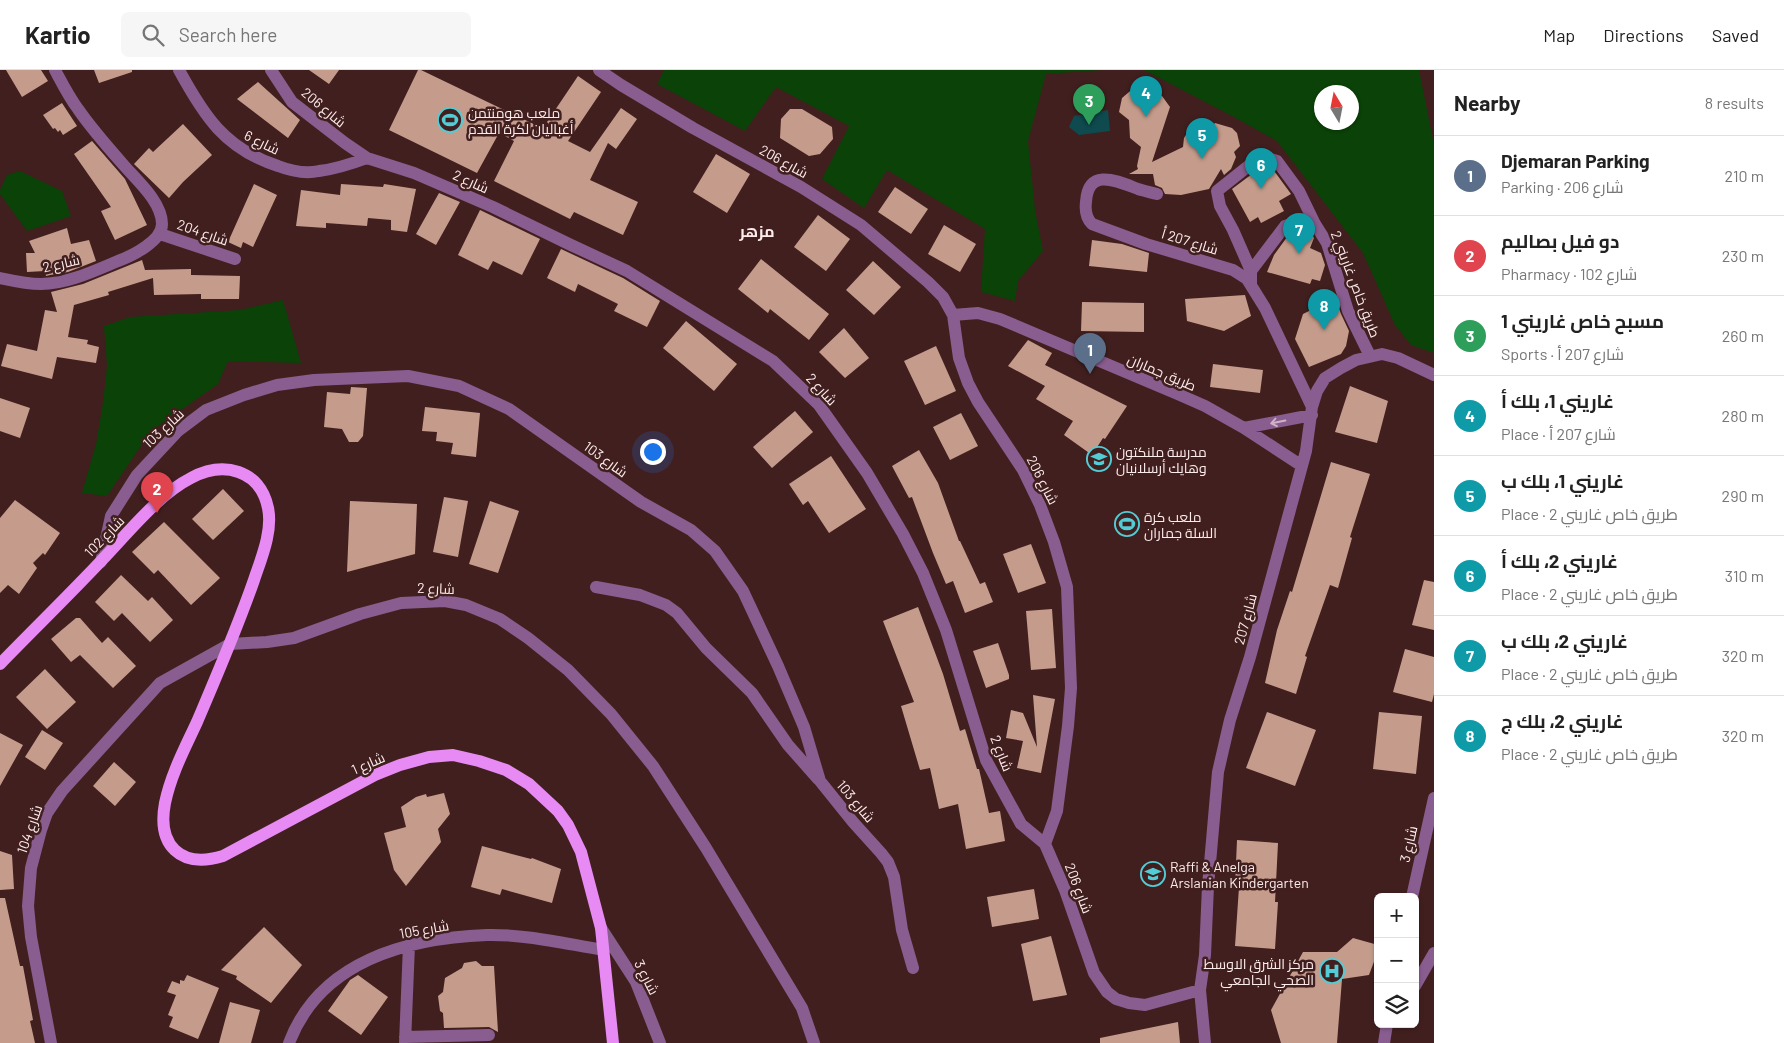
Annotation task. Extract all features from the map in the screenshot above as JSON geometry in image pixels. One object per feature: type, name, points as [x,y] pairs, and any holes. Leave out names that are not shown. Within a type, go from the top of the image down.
[{"type":"main road","name":"شارع 102","points":[[0,664],[139,521],[170,492],[191,478],[208,471],[223,469],[236,470],[253,479],[261,489],[268,506],[268,528],[262,557],[238,627],[230,644]]},
{"type":"main road","name":"شارع 1","points":[[230,644],[187,745],[176,766],[165,803],[164,830],[169,846],[183,857],[212,859],[223,856],[375,775],[400,765],[429,757],[453,755],[506,770],[529,784],[558,811],[568,825],[581,852],[601,928],[614,1043]]},
{"type":"street","points":[[55,70],[82,115],[128,170],[145,187],[158,208],[161,217],[160,234]]},
{"type":"street","name":"شارع 6","points":[[179,70],[193,95],[218,130],[235,146],[260,160],[294,172],[318,172],[348,165],[367,158]]},
{"type":"street","name":"شارع 206","points":[[271,70],[292,102],[344,143],[367,158]]},
{"type":"street","name":"شارع 206","points":[[599,70],[694,128],[801,187],[862,225],[943,297],[953,315],[959,358],[968,383],[978,402],[1023,470],[1040,505],[1054,542],[1066,587],[1071,688],[1057,811],[1046,844],[1094,973],[1107,992],[1116,999],[1145,1005],[1200,990]]},
{"type":"street","name":"طريق خاص غاريني 2","points":[[1251,277],[1233,230],[1220,206],[1217,191],[1261,156],[1277,161],[1299,191],[1315,224],[1328,243],[1348,311],[1370,356]]},
{"type":"street","name":"شارع 2","points":[[367,158],[423,176],[628,271],[773,361],[819,405],[867,473],[904,534],[923,573],[946,630],[986,760],[1021,824],[1046,844]]},
{"type":"street","name":"شارع 207 أ","points":[[1157,194],[1117,180],[1096,180],[1090,186],[1087,196],[1087,217],[1092,224],[1146,244],[1251,277],[1312,411]]},
{"type":"street","name":"طريق خاص غاريني 2","points":[[1251,277],[1285,226],[1294,222],[1315,224]]},
{"type":"street","name":"شارع 204","points":[[160,234],[235,259]]},
{"type":"street","name":"شارع 2","points":[[0,278],[42,284],[66,280],[127,258],[143,249],[160,234]]},
{"type":"street","name":"طريق جماران","points":[[953,315],[978,313],[1000,319],[1180,395],[1205,406],[1244,428],[1302,466]]},
{"type":"street","name":"شارع 207","points":[[1200,990],[1205,955],[1209,877],[1218,772],[1230,720],[1250,657],[1302,466],[1312,411],[1318,391],[1325,378],[1356,360],[1382,354],[1398,358],[1434,375]]},
{"type":"street","name":"شارع 103","points":[[101,562],[111,516],[136,475],[178,430],[206,410],[244,395],[277,385],[314,380],[408,376],[459,386],[509,409],[641,502],[691,530],[715,551],[743,591],[778,666],[804,727],[820,781],[888,862],[894,877],[902,930],[913,968]]},
{"type":"street","points":[[1244,428],[1312,411]]},
{"type":"street","points":[[596,586],[640,595],[666,605],[677,613],[706,648],[752,692],[788,745],[820,781]]},
{"type":"street","name":"شارع 2","points":[[230,644],[294,638],[377,609],[401,603],[445,601],[466,606],[500,620],[528,638],[568,670],[611,714],[653,766],[706,848],[802,1008],[814,1043]]},
{"type":"street","name":"شارع 104","points":[[51,1043],[31,936],[28,906],[31,868],[47,813],[62,791],[160,683],[230,644]]},
{"type":"street","name":"شارع 3","points":[[1413,893],[1434,798]]},
{"type":"street","name":"شارع 3","points":[[601,928],[636,982],[660,1043]]},
{"type":"street","name":"شارع 105","points":[[289,1043],[295,1026],[325,988],[343,973],[364,962],[409,945],[487,935],[532,938],[604,950]]},
{"type":"street","points":[[409,945],[405,1040],[489,1035]]},
{"type":"street","points":[[1417,983],[1434,953]]},
{"type":"street","points":[[1200,990],[1205,1043]]},
{"type":"street","points":[[1384,1043],[1386,1028]]},
{"type":"green space","points":[[664,70],[1102,70],[1046,74],[1028,141],[1035,210],[1043,251],[1018,281],[1015,301],[981,292],[985,229],[887,170],[864,208],[822,179],[849,126],[776,87],[745,131],[657,84]]},
{"type":"green space","points":[[1144,70],[1419,70],[1434,145],[1434,353],[1411,345],[1395,325],[1363,253],[1277,141]]},
{"type":"green space","points":[[20,171],[62,191],[71,216],[27,231],[0,194],[7,175]]},
{"type":"green space","points":[[283,300],[301,363],[228,361],[218,384],[151,431],[107,496],[82,493],[96,444],[103,403],[107,366],[104,326],[130,317],[240,310]]},
{"type":"water","points":[[1108,110],[1110,131],[1079,135],[1069,127],[1074,116]]},
{"type":"building","points":[[6,70],[41,70],[48,81],[22,97]]},
{"type":"building","points":[[94,70],[132,70],[132,72],[99,83]]},
{"type":"building","points":[[309,70],[339,70],[329,84]]},
{"type":"building","points":[[418,70],[546,130],[549,124],[547,122],[578,76],[601,92],[568,141],[590,152],[621,108],[637,119],[616,149],[608,143],[590,180],[638,202],[623,235],[574,212],[570,219],[494,181],[514,141],[499,133],[477,173],[389,130]]},
{"type":"building","points":[[258,82],[300,120],[288,138],[237,99]]},
{"type":"building","points":[[1136,86],[1162,96],[1170,107],[1152,162],[1183,147],[1184,138],[1189,130],[1200,125],[1208,131],[1215,123],[1232,128],[1237,133],[1240,146],[1234,152],[1236,157],[1231,169],[1224,175],[1221,169],[1209,189],[1181,195],[1165,194],[1162,188],[1155,185],[1153,174],[1129,174],[1138,169],[1141,147],[1130,138],[1129,120],[1119,112],[1122,98]]},
{"type":"building","points":[[62,103],[77,126],[63,135],[60,130],[58,132],[55,128],[53,129],[43,115]]},
{"type":"building","points":[[790,109],[802,109],[832,127],[833,139],[820,154],[809,156],[780,138],[781,119]]},
{"type":"building","points":[[183,124],[212,155],[169,198],[134,164],[149,148],[153,152]]},
{"type":"building","points":[[92,141],[125,179],[147,225],[115,240],[101,211],[111,207],[74,154]]},
{"type":"building","points":[[716,154],[750,174],[727,213],[693,192]]},
{"type":"building","points":[[1264,165],[1272,168],[1291,194],[1279,201],[1284,211],[1261,223],[1258,217],[1250,222],[1232,189]]},
{"type":"building","points":[[254,184],[277,195],[253,247],[243,242],[241,248],[228,242]]},
{"type":"building","points":[[341,184],[383,187],[384,184],[416,189],[407,232],[391,230],[391,220],[368,218],[367,226],[326,223],[326,228],[296,226],[301,190],[340,195]]},
{"type":"building","points":[[895,187],[928,209],[911,234],[878,212]]},
{"type":"building","points":[[439,193],[460,202],[436,245],[416,234]]},
{"type":"building","points":[[480,210],[540,239],[522,275],[493,261],[488,270],[458,255]]},
{"type":"building","points":[[818,215],[850,239],[826,271],[794,247]]},
{"type":"building","points":[[944,225],[976,244],[960,272],[928,254]]},
{"type":"building","points":[[67,228],[71,244],[89,240],[96,261],[68,272],[46,276],[45,271],[27,272],[26,253],[35,253],[29,241]]},
{"type":"building","points":[[1295,231],[1311,232],[1314,238],[1310,248],[1321,253],[1325,265],[1320,281],[1312,279],[1310,284],[1267,272],[1274,255],[1290,233]]},
{"type":"building","points":[[1092,240],[1122,244],[1149,253],[1147,272],[1089,266]]},
{"type":"building","points":[[561,249],[623,278],[660,301],[647,327],[614,311],[618,304],[578,284],[575,292],[547,278]]},
{"type":"building","points":[[761,259],[829,314],[809,340],[770,309],[768,313],[738,289]]},
{"type":"building","points":[[142,260],[145,270],[191,269],[191,275],[240,276],[239,299],[201,299],[201,294],[154,295],[153,278],[108,292],[109,295],[74,305],[68,337],[88,340],[87,344],[99,347],[96,363],[57,357],[52,379],[1,366],[7,344],[37,351],[45,310],[57,312],[51,292],[83,284]]},
{"type":"building","points":[[873,261],[901,287],[874,315],[846,290]]},
{"type":"building","points":[[1245,295],[1251,316],[1224,331],[1187,321],[1185,299]]},
{"type":"building","points":[[1335,297],[1349,331],[1346,346],[1341,354],[1309,367],[1295,339],[1303,314],[1313,309],[1314,305]]},
{"type":"building","points":[[1082,302],[1144,303],[1144,332],[1081,331]]},
{"type":"building","points":[[686,321],[737,364],[714,391],[663,348]]},
{"type":"building","points":[[844,328],[869,358],[845,378],[819,352]]},
{"type":"building","points":[[1028,340],[1052,353],[1045,365],[1127,406],[1092,455],[1064,435],[1073,421],[1036,399],[1045,386],[1008,366]]},
{"type":"building","points":[[936,346],[956,391],[925,405],[904,361]]},
{"type":"building","points":[[1213,364],[1263,370],[1260,393],[1210,387]]},
{"type":"building","points":[[1350,386],[1388,401],[1377,443],[1335,432]]},
{"type":"building","points":[[351,387],[367,388],[363,436],[358,442],[349,442],[342,429],[324,427],[327,392],[350,394]]},
{"type":"building","points":[[0,398],[30,408],[20,438],[0,431]]},
{"type":"building","points":[[425,407],[480,413],[476,457],[451,454],[453,443],[436,441],[437,432],[422,431]]},
{"type":"building","points":[[795,411],[813,432],[772,468],[753,447]]},
{"type":"building","points":[[961,413],[978,446],[950,460],[933,427]]},
{"type":"building","points":[[919,450],[938,483],[959,541],[980,584],[985,582],[993,602],[965,613],[953,581],[946,584],[912,497],[909,498],[892,466]]},
{"type":"building","points":[[831,456],[866,509],[829,533],[808,501],[803,505],[789,484]]},
{"type":"building","points":[[1331,462],[1370,474],[1350,537],[1352,538],[1338,588],[1330,585],[1305,656],[1307,657],[1296,694],[1265,683],[1277,630],[1290,591],[1292,592]]},
{"type":"building","points":[[223,489],[244,511],[213,540],[192,519]]},
{"type":"building","points":[[444,497],[468,501],[458,557],[433,552]]},
{"type":"building","points":[[15,500],[60,533],[45,555],[43,553],[33,563],[37,568],[19,594],[8,585],[0,593],[0,518]]},
{"type":"building","points":[[350,501],[417,504],[415,554],[347,572]]},
{"type":"building","points":[[490,501],[519,511],[498,573],[469,564]]},
{"type":"building","points":[[164,522],[220,578],[191,605],[158,570],[154,574],[132,552]]},
{"type":"building","points":[[1031,544],[1046,583],[1018,593],[1003,554]]},
{"type":"building","points":[[121,575],[148,601],[152,597],[173,620],[150,642],[122,613],[114,621],[95,602]]},
{"type":"building","points":[[1424,580],[1434,582],[1434,630],[1412,625]]},
{"type":"building","points":[[918,607],[943,674],[960,731],[965,729],[977,769],[979,769],[989,813],[1000,811],[1005,841],[966,849],[958,804],[939,809],[930,768],[920,770],[901,706],[914,702],[883,621]]},
{"type":"building","points":[[1052,609],[1056,668],[1031,670],[1026,611]]},
{"type":"building","points":[[76,618],[80,618],[102,643],[108,637],[136,666],[113,688],[80,655],[71,662],[51,639]]},
{"type":"building","points":[[998,643],[1009,679],[986,688],[973,651]]},
{"type":"building","points":[[1405,649],[1434,657],[1434,694],[1432,702],[1393,692]]},
{"type":"building","points":[[45,669],[76,702],[47,729],[16,697]]},
{"type":"building","points":[[1033,695],[1055,699],[1041,773],[1017,768],[1023,741],[1006,738],[1011,710],[1023,713],[1037,747]]},
{"type":"building","points":[[1267,712],[1316,730],[1295,786],[1246,768]]},
{"type":"building","points":[[1379,712],[1422,716],[1416,774],[1373,769]]},
{"type":"building","points":[[42,730],[63,743],[45,770],[25,757]]},
{"type":"building","points":[[0,733],[23,745],[0,786]]},
{"type":"building","points":[[114,762],[136,782],[115,806],[93,786]]},
{"type":"building","points":[[444,793],[450,814],[438,829],[441,842],[406,886],[394,870],[384,833],[406,827],[401,807],[416,797],[426,794],[427,797]]},
{"type":"building","points":[[1237,840],[1278,843],[1275,902],[1278,902],[1275,949],[1235,946],[1239,887],[1235,887]]},
{"type":"building","points":[[482,846],[532,858],[561,869],[552,903],[502,889],[500,895],[471,887]]},
{"type":"building","points":[[0,851],[12,855],[14,889],[0,890]]},
{"type":"building","points":[[1034,889],[1039,919],[992,927],[987,897]]},
{"type":"building","points":[[0,898],[5,898],[20,966],[23,966],[33,1020],[30,1021],[35,1043],[0,1043]]},
{"type":"building","points":[[264,927],[302,965],[271,1003],[236,979],[237,976],[221,970]]},
{"type":"building","points":[[1051,936],[1067,995],[1033,1001],[1021,944]]},
{"type":"building","points":[[1353,938],[1374,944],[1374,962],[1369,975],[1342,979],[1337,1043],[1281,1043],[1271,1010],[1303,952],[1337,952]]},
{"type":"building","points":[[476,961],[482,966],[494,966],[498,1032],[489,1027],[444,1028],[443,1013],[440,1011],[438,996],[443,992],[445,978],[462,968],[464,963]]},
{"type":"building","points":[[187,975],[219,988],[198,1039],[169,1027],[173,1017],[168,1015],[176,995],[167,992],[172,981],[180,984],[180,980],[184,981]]},
{"type":"building","points":[[358,975],[388,997],[361,1035],[328,1011],[350,980]]},
{"type":"building","points":[[230,1002],[260,1010],[251,1043],[219,1043]]},
{"type":"building","points":[[1178,1022],[1180,1043],[1100,1043],[1100,1038]]},
{"type":"place","name":"غاريني 1، بلك أ","points":[[1146,117]]},
{"type":"place","name":"ملعب هومنتمن أغباليان لكرة القدم","points":[[450,120]]},
{"type":"place","name":"مسبح خاص غاريني 1","points":[[1089,125]]},
{"type":"place","name":"غاريني 1، بلك ب","points":[[1202,159]]},
{"type":"place","name":"غاريني 2، بلك أ","points":[[1261,189]]},
{"type":"place","name":"غاريني 2، بلك ب","points":[[1299,254]]},
{"type":"place","name":"غاريني 2، بلك ج","points":[[1324,330]]},
{"type":"place","name":"Djemaran Parking","points":[[1090,374]]},
{"type":"place","name":"مدرسة ملنكتون وهايك أرسلانيان","points":[[1099,459]]},
{"type":"place","name":"دو فيل بصاليم","points":[[157,513]]},
{"type":"place","name":"ملعب كرة السلة جماران","points":[[1127,524]]},
{"type":"place","name":"Raffi & Anelga Arslanian Kindergarten","points":[[1153,874]]},
{"type":"place","name":"مركز الشرق الاوسط الصحي الجامعي","points":[[1332,971]]},
{"type":"district","name":"مزهر","points":[[757,230]]}]
